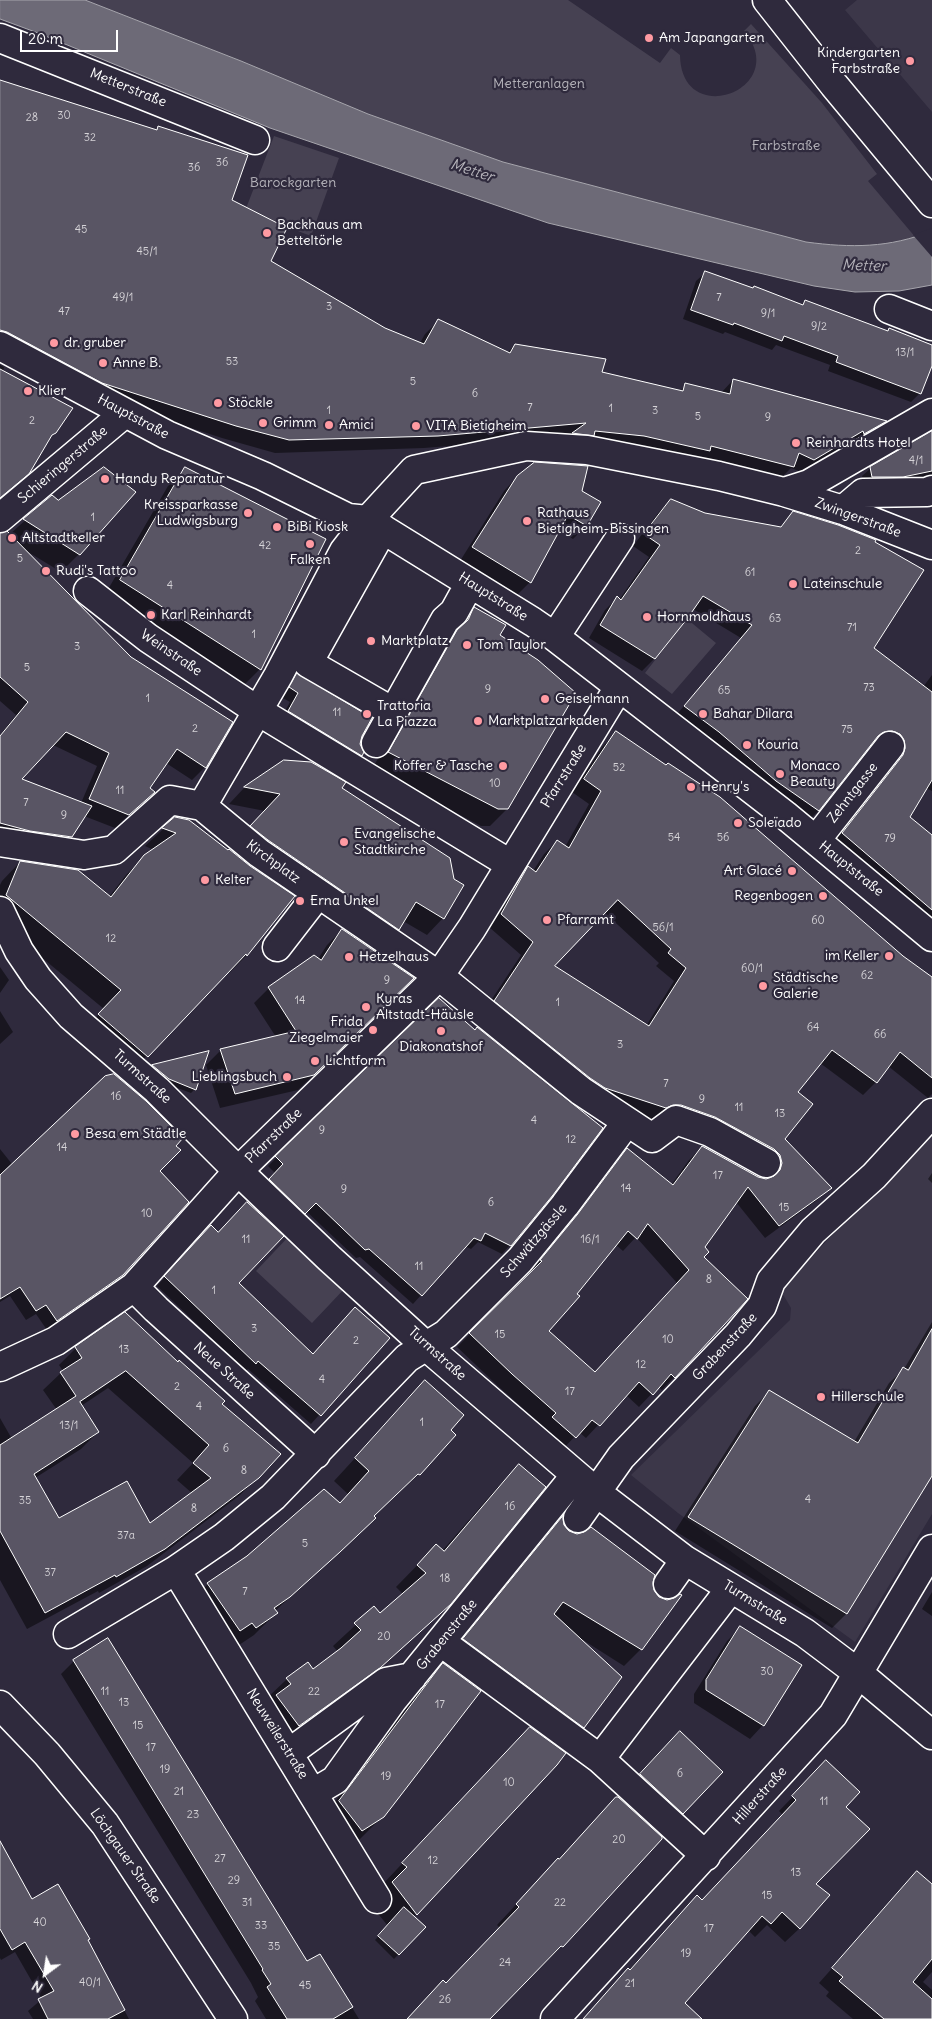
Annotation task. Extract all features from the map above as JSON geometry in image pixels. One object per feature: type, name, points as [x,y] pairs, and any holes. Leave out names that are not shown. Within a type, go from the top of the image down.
[{"type":"street","points":[[767,0],[834,85],[932,203]]},
{"type":"street","name":"Metterstraße","points":[[0,38],[255,140]]},
{"type":"street","points":[[889,309],[932,326]]},
{"type":"street","name":"Hauptstraße","points":[[0,346],[167,435],[263,476],[348,518],[375,525],[470,583],[555,638],[816,840],[932,937]]},
{"type":"street","name":"Schieringerstraße","points":[[2,511],[125,413]]},
{"type":"street","points":[[393,712],[308,663],[375,525],[414,470],[526,446],[587,450],[719,476],[784,492],[808,484],[932,413]]},
{"type":"street","points":[[843,510],[863,492],[927,492],[932,490]]},
{"type":"street","name":"Zwingerstraße","points":[[784,492],[843,510],[932,545]]},
{"type":"street","points":[[0,842],[84,855],[114,850],[170,800],[202,806],[258,711],[344,551],[375,525]]},
{"type":"street","points":[[555,638],[620,538]]},
{"type":"street","points":[[448,623],[373,752],[393,712],[445,620],[454,612],[470,583]]},
{"type":"street","name":"Weinstraße","points":[[88,591],[148,638],[258,711]]},
{"type":"street","name":"Pfarrstraße","points":[[0,1367],[56,1341],[134,1287],[238,1171],[439,976],[491,898],[618,687]]},
{"type":"street","points":[[258,711],[510,864]]},
{"type":"street","name":"Zehntgasse","points":[[816,840],[890,746]]},
{"type":"street","name":"Kirchplatz","points":[[202,806],[259,853],[439,976]]},
{"type":"street","points":[[278,947],[318,894]]},
{"type":"street","name":"Turmstraße","points":[[0,911],[19,950],[38,978],[71,1016],[157,1090],[329,1258],[427,1347],[586,1484],[684,1560],[805,1633],[858,1673],[932,1736]]},
{"type":"street","points":[[439,976],[581,1091],[652,1138],[676,1120],[710,1132],[766,1162]]},
{"type":"street","name":"Grabenstraße","points":[[313,1792],[335,1780],[412,1677],[441,1642],[586,1484],[621,1457],[738,1335],[762,1306],[771,1281],[813,1231],[874,1176],[932,1113]]},
{"type":"street","name":"Schwätzgässle","points":[[427,1347],[446,1334],[520,1260],[565,1205],[627,1122]]},
{"type":"street","name":"Neue Straße","points":[[134,1287],[316,1454]]},
{"type":"street","points":[[68,1634],[176,1570],[224,1537],[273,1497],[407,1358],[427,1347]]},
{"type":"street","points":[[578,1518],[586,1484]]},
{"type":"street","name":"Hillerstraße","points":[[555,2019],[833,1715],[932,1549]]},
{"type":"street","points":[[668,1584],[684,1560]]},
{"type":"street","name":"Neuweilerstraße","points":[[176,1570],[377,1899]]},
{"type":"street","points":[[600,1759],[731,1588]]},
{"type":"street","points":[[441,1642],[600,1759],[706,1856]]},
{"type":"street","name":"Grabenstraße","points":[[289,1753],[386,1682],[412,1677]]},
{"type":"street","name":"Löchgauer Straße","points":[[0,1705],[47,1754],[105,1824],[233,2019]]},
{"type":"shaded area","name":"Kindergarten Farbstraße","points":[[857,0],[932,0],[932,112],[845,10]]},
{"type":"shaded area","name":"Hillerschule","points":[[932,1125],[932,1514],[855,1642],[678,1513],[631,1475],[790,1320],[791,1308],[781,1291]]},
{"type":"green space","name":"Metteranlagen","points":[[85,0],[568,0],[660,63],[671,48],[680,55],[685,78],[697,91],[714,96],[731,93],[746,84],[755,70],[755,52],[744,31],[751,24],[822,103],[877,174],[868,181],[916,238],[867,246],[843,247],[806,242],[503,162],[368,114],[241,61]]},
{"type":"green space","name":"Barockgarten","points":[[274,136],[339,158],[311,236],[245,211]]},
{"type":"green space","points":[[687,619],[716,643],[672,694],[645,673]]},
{"type":"green space","points":[[291,1234],[347,1286],[312,1323],[256,1271]]},
{"type":"water","name":"Metter","points":[[0,0],[85,0],[241,61],[368,114],[503,162],[806,242],[854,246],[885,244],[916,237],[932,231],[932,285],[899,291],[855,292],[814,286],[548,223],[270,128],[0,19]]},
{"type":"pier","points":[[932,228],[932,257],[913,235]]},
{"type":"building","points":[[0,80],[157,130],[158,126],[248,155],[232,200],[287,228],[271,261],[385,328],[424,344],[438,319],[510,353],[515,344],[606,359],[602,372],[683,391],[685,383],[730,394],[733,379],[887,421],[864,434],[863,431],[814,460],[799,453],[794,467],[711,446],[710,451],[644,436],[595,431],[594,436],[572,433],[586,423],[438,436],[289,440],[236,426],[102,383],[0,330]]},
{"type":"building","points":[[705,271],[753,288],[754,286],[803,305],[805,300],[888,331],[889,328],[932,345],[932,366],[921,394],[836,362],[838,356],[784,336],[782,341],[734,323],[733,325],[691,310]]},
{"type":"building","points":[[0,369],[73,408],[56,433],[52,435],[29,474],[0,498]]},
{"type":"building","points":[[932,431],[932,471],[903,477],[872,477],[870,467]]},
{"type":"building","name":"Rathaus Bietigheim-Bissingen","points":[[535,462],[588,466],[582,491],[601,502],[587,526],[568,515],[531,583],[472,547],[517,476]]},
{"type":"building","points":[[104,467],[136,492],[80,555],[23,519],[52,495],[58,500]]},
{"type":"building","points":[[185,467],[326,539],[261,670],[120,580]]},
{"type":"building","points":[[671,499],[705,513],[781,527],[793,511],[838,525],[876,540],[875,542],[924,570],[874,648],[932,692],[932,780],[910,817],[932,835],[932,910],[842,833],[903,755],[905,748],[904,740],[900,734],[892,731],[884,732],[878,736],[819,811],[776,781],[719,732],[684,706],[752,625],[703,596],[655,659],[600,625],[617,596],[621,600],[660,545],[644,534]]},
{"type":"building","points":[[7,531],[131,657],[233,722],[206,768],[177,749],[150,788],[155,792],[129,815],[89,799],[109,753],[66,732],[22,779],[92,806],[72,837],[30,831],[0,823],[0,736],[28,702],[0,677],[0,533]]},
{"type":"building","name":"Marktplatzarkaden","points":[[474,607],[506,625],[500,635],[538,660],[576,693],[508,809],[498,809],[388,752],[457,630],[468,620]]},
{"type":"building","points":[[297,673],[372,718],[362,736],[360,744],[364,752],[362,756],[288,711],[298,693],[289,687]]},
{"type":"building","points":[[616,731],[666,765],[668,763],[720,797],[903,956],[932,977],[932,1078],[900,1052],[877,1083],[832,1050],[798,1092],[813,1104],[785,1139],[832,1188],[779,1226],[748,1187],[705,1247],[709,1252],[704,1257],[748,1299],[675,1378],[671,1374],[653,1395],[639,1382],[600,1426],[592,1420],[576,1438],[552,1417],[556,1413],[469,1333],[542,1261],[540,1260],[577,1215],[627,1148],[673,1185],[702,1146],[758,1177],[766,1179],[774,1176],[780,1170],[782,1163],[780,1155],[774,1149],[715,1117],[681,1105],[673,1105],[666,1108],[605,1088],[494,1001],[533,942],[501,914],[528,866],[536,872],[557,840],[569,848],[601,791],[584,779]],"holes":[[[618,900],[671,949],[668,953],[686,968],[649,1026],[555,966]],[[648,1224],[689,1270],[595,1372],[549,1331],[580,1296],[577,1294],[628,1231],[637,1239]]]},
{"type":"building","name":"Evangelische Stadtkirche","points":[[284,760],[311,762],[346,782],[342,788],[450,858],[454,879],[464,885],[444,919],[416,902],[399,930],[250,826],[280,794],[244,787]]},
{"type":"building","points":[[175,817],[189,820],[250,866],[295,896],[247,956],[246,954],[148,1057],[98,1014],[121,990],[6,895],[20,861],[78,870],[111,897],[144,855],[176,833],[162,828]]},
{"type":"building","points":[[342,929],[414,978],[314,1075],[235,1094],[220,1049],[296,1031],[268,987],[314,955],[321,960]]},
{"type":"building","points":[[439,998],[475,1030],[477,1027],[603,1128],[553,1195],[511,1246],[485,1233],[481,1241],[474,1238],[422,1296],[369,1249],[365,1250],[316,1203],[305,1214],[269,1179],[283,1164],[275,1156]]},
{"type":"building","points":[[209,1051],[196,1090],[169,1079],[152,1065]]},
{"type":"building","points":[[114,1074],[146,1101],[183,1138],[176,1146],[181,1150],[160,1171],[189,1202],[123,1275],[57,1321],[46,1305],[36,1311],[20,1287],[0,1299],[0,1175],[105,1076]]},
{"type":"building","points":[[247,1202],[284,1236],[239,1283],[313,1354],[355,1307],[390,1338],[321,1416],[258,1361],[256,1364],[164,1276],[211,1225],[218,1232]]},
{"type":"building","points":[[125,1312],[178,1362],[179,1360],[225,1401],[222,1404],[281,1454],[259,1478],[165,1549],[116,1577],[115,1575],[45,1613],[0,1531],[0,1445],[76,1396],[60,1372],[82,1358],[75,1347]],"holes":[[[126,1371],[209,1445],[193,1463],[211,1478],[150,1523],[127,1481],[59,1518],[34,1474],[99,1432],[80,1402]]]},
{"type":"building","points":[[932,1329],[932,1476],[847,1614],[688,1517],[769,1390],[858,1443],[903,1367],[908,1370]]},
{"type":"building","points":[[425,1380],[464,1415],[451,1430],[456,1435],[420,1475],[418,1474],[374,1516],[376,1518],[290,1597],[274,1608],[278,1613],[256,1628],[252,1623],[240,1631],[207,1583],[247,1556],[324,1489],[340,1503],[369,1471],[355,1458]]},
{"type":"building","points":[[519,1464],[546,1487],[451,1604],[380,1668],[299,1726],[276,1695],[291,1684],[286,1678],[308,1662],[313,1669],[341,1648],[361,1630],[354,1623],[374,1606],[380,1613],[426,1573],[417,1565],[436,1544],[444,1551]]},
{"type":"building","points":[[563,1516],[564,1525],[569,1531],[577,1534],[591,1527],[655,1575],[653,1582],[654,1590],[659,1597],[667,1600],[680,1594],[682,1595],[642,1650],[563,1602],[554,1614],[622,1677],[584,1728],[463,1639]]},
{"type":"building","points":[[740,1626],[802,1665],[764,1726],[706,1690],[706,1680]]},
{"type":"building","points":[[108,1638],[307,1961],[320,1954],[353,2007],[333,2019],[287,2019],[267,1987],[271,1984],[263,1969],[73,1660]]},
{"type":"building","points":[[443,1663],[481,1691],[384,1817],[362,1831],[339,1801]]},
{"type":"building","points":[[530,1727],[566,1753],[417,1915],[392,1882],[407,1867],[402,1863]]},
{"type":"building","points":[[680,1731],[723,1772],[683,1814],[640,1774]]},
{"type":"building","points":[[826,1760],[860,1792],[846,1807],[870,1829],[816,1884],[830,1895],[800,1929],[782,1912],[771,1924],[762,1916],[685,2003],[702,2019],[583,2019],[697,1895],[702,1900],[796,1800],[792,1796]]},
{"type":"building","points":[[616,1797],[662,1839],[563,1947],[561,1946],[490,2019],[407,2019],[443,1980],[446,1983],[519,1907],[516,1904]]},
{"type":"building","points":[[0,1841],[32,1899],[58,1884],[90,1939],[88,1940],[125,2010],[108,2019],[48,2019],[38,1999],[54,1991],[25,1942],[12,1950],[0,1929]]},
{"type":"building","points":[[917,1871],[932,1884],[932,1959],[913,1982],[932,1999],[932,2019],[884,2019],[839,1981],[843,1977],[832,1968]]},
{"type":"building","points":[[404,1907],[426,1927],[399,1955],[378,1936]]},
{"type":"place","name":"Am Japangarten","points":[[649,38]]},
{"type":"place","name":"Kindergarten Farbstraße","points":[[910,61]]},
{"type":"place","name":"Backhaus am Betteltörle","points":[[267,233]]},
{"type":"place","name":"dr. gruber","points":[[54,343]]},
{"type":"place","name":"Anne B.","points":[[103,363]]},
{"type":"place","name":"Klier","points":[[28,391]]},
{"type":"place","name":"Stöckle","points":[[218,403]]},
{"type":"place","name":"Grimm","points":[[263,423]]},
{"type":"place","name":"Amici","points":[[329,425]]},
{"type":"place","name":"VITA Bietigheim","points":[[416,426]]},
{"type":"place","name":"Reinhardts Hotel","points":[[796,443]]},
{"type":"place","name":"Handy Reparatur","points":[[105,479]]},
{"type":"place","name":"Kreissparkasse Ludwigsburg","points":[[248,513]]},
{"type":"place","name":"Rathaus Bietigheim-Bissingen","points":[[527,521]]},
{"type":"place","name":"BiBi Kiosk","points":[[277,527]]},
{"type":"place","name":"Altstadtkeller","points":[[12,538]]},
{"type":"place","name":"Falken","points":[[310,544]]},
{"type":"place","name":"Rudi's Tattoo","points":[[46,571]]},
{"type":"place","name":"Lateinschule","points":[[793,584]]},
{"type":"place","name":"Karl Reinhardt","points":[[151,615]]},
{"type":"place","name":"Hornmoldhaus","points":[[647,617]]},
{"type":"place","name":"Marktplatz","points":[[371,641]]},
{"type":"place","name":"Tom Taylor","points":[[467,645]]},
{"type":"place","name":"Geiselmann","points":[[545,699]]},
{"type":"place","name":"Trattoria La Piazza","points":[[367,714]]},
{"type":"place","name":"Bahar Dilara","points":[[703,714]]},
{"type":"place","name":"Marktplatzarkaden","points":[[478,721]]},
{"type":"place","name":"Kouria","points":[[747,745]]},
{"type":"place","name":"Koffer & Tasche","points":[[503,766]]},
{"type":"place","name":"Monaco Beauty","points":[[780,774]]},
{"type":"place","name":"Henry's","points":[[691,787]]},
{"type":"place","name":"Soleïado","points":[[738,823]]},
{"type":"place","name":"Evangelische Stadtkirche","points":[[344,842]]},
{"type":"place","name":"Art Glacé","points":[[792,871]]},
{"type":"place","name":"Kelter","points":[[205,880]]},
{"type":"place","name":"Regenbogen","points":[[823,896]]},
{"type":"place","name":"Erna Unkel","points":[[300,901]]},
{"type":"place","name":"Pfarramt","points":[[547,920]]},
{"type":"place","name":"im Keller","points":[[889,956]]},
{"type":"place","name":"Hetzelhaus","points":[[349,957]]},
{"type":"place","name":"Städtische Galerie","points":[[763,986]]},
{"type":"place","name":"Kyras Altstadt-Häusle","points":[[366,1007]]},
{"type":"place","name":"Frida Ziegelmaier","points":[[373,1030]]},
{"type":"place","name":"Diakonatshof","points":[[441,1031]]},
{"type":"place","name":"Lichtform","points":[[315,1061]]},
{"type":"place","name":"Lieblingsbuch","points":[[287,1077]]},
{"type":"place","name":"Besa em Städtle","points":[[75,1134]]},
{"type":"place","name":"Hillerschule","points":[[821,1397]]},
{"type":"park label","name":"Farbstraße","points":[[786,146]]}]
